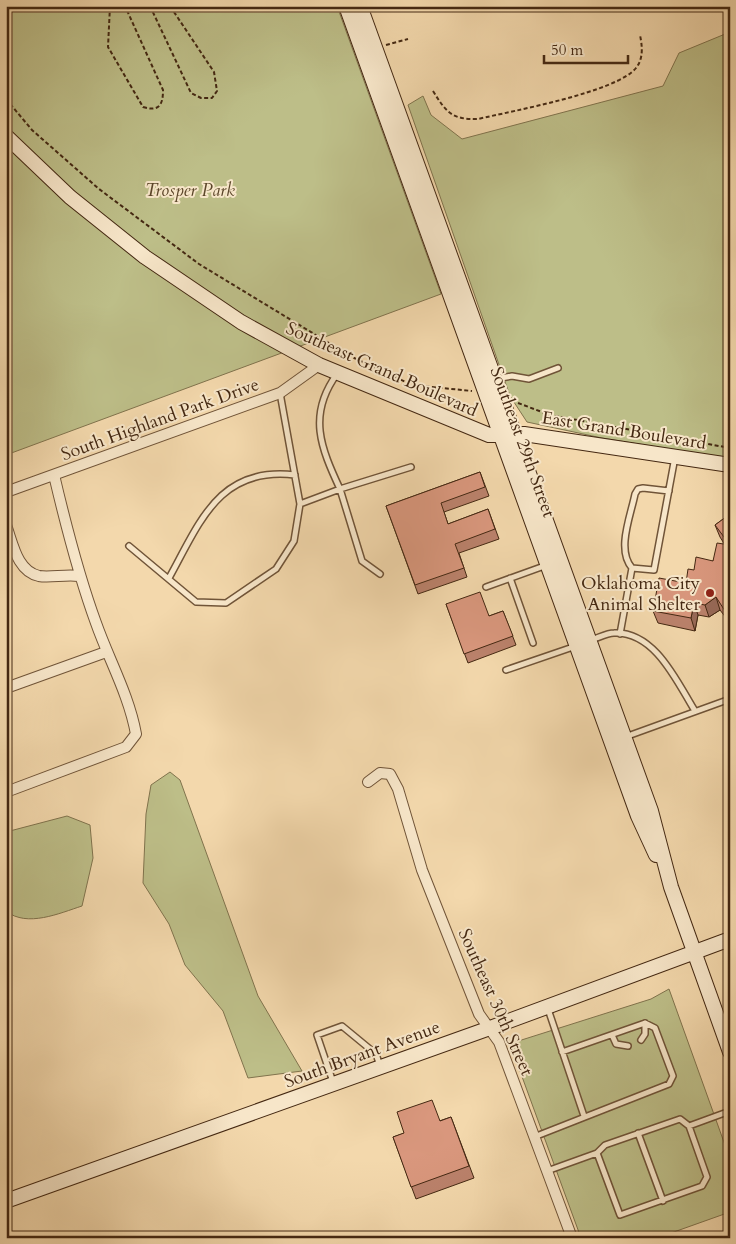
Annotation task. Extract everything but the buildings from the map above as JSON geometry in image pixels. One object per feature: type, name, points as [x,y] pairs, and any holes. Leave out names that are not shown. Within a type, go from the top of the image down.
[{"type":"main road","name":"Southeast 29th Street","points":[[346,6],[486,393],[507,435],[583,643],[638,816],[671,887]]},
{"type":"main road","name":"Southeast 29th Street","points":[[360,6],[501,398],[507,435],[548,565],[624,737],[651,811],[671,887],[730,1052]]},
{"type":"main road","name":"Southeast Grand Boulevard","points":[[6,136],[70,196],[146,257],[241,322],[338,373],[488,435],[507,435]]},
{"type":"main road","name":"East Grand Boulevard","points":[[507,435],[561,439],[730,465]]},
{"type":"main road","name":"South Bryant Avenue","points":[[6,1201],[490,1028],[730,939]]},
{"type":"street","name":"South Highland Park Drive","points":[[6,492],[280,393],[320,365]]},
{"type":"street","points":[[6,792],[126,746],[136,734],[125,692],[106,652],[79,576],[54,475]]},
{"type":"street","points":[[6,525],[19,560],[25,569],[40,576],[66,574],[79,576]]},
{"type":"street","points":[[6,688],[106,652]]},
{"type":"street","name":"Southeast 30th Street","points":[[368,782],[380,773],[390,774],[398,789],[422,870],[479,1014],[499,1042],[572,1238]]},
{"type":"lane","points":[[494,379],[512,376],[529,379],[558,368]]},
{"type":"lane","points":[[338,373],[327,392],[320,414],[319,436],[340,489],[362,561],[380,574]]},
{"type":"lane","points":[[130,546],[196,602],[226,603],[276,569],[294,541],[300,504],[280,393]]},
{"type":"lane","points":[[669,491],[643,488],[638,489],[635,494],[624,549],[627,563],[632,568],[654,570],[669,491],[675,457]]},
{"type":"lane","points":[[300,504],[340,489],[411,467]]},
{"type":"lane","points":[[169,578],[203,517],[223,492],[241,481],[274,472],[295,475]]},
{"type":"lane","points":[[486,587],[548,565]]},
{"type":"lane","points":[[620,634],[632,568]]},
{"type":"lane","points":[[510,578],[533,643]]},
{"type":"lane","points":[[506,670],[613,633],[632,636],[650,647],[666,664],[695,711]]},
{"type":"lane","points":[[624,737],[730,699]]},
{"type":"lane","points":[[546,1006],[584,1116]]},
{"type":"lane","points":[[534,1137],[669,1084],[673,1076],[655,1028],[645,1023],[562,1052]]},
{"type":"lane","points":[[641,1040],[645,1034],[645,1023]]},
{"type":"lane","points":[[334,1084],[317,1035],[342,1026],[376,1054],[380,1067]]},
{"type":"lane","points":[[612,1035],[616,1044],[628,1046]]},
{"type":"lane","points":[[689,1126],[730,1111]]},
{"type":"lane","points":[[546,1171],[596,1153],[605,1145],[680,1119],[689,1126],[707,1177],[702,1186],[620,1215],[596,1153]]},
{"type":"lane","points":[[638,1133],[663,1201]]},
{"type":"path","points":[[110,6],[106,42],[112,56],[143,107],[152,110],[159,108],[163,102],[163,90],[124,6]]},
{"type":"path","points":[[150,6],[191,93],[201,98],[212,98],[217,91],[214,72],[170,6]]},
{"type":"path","points":[[433,91],[442,107],[450,114],[462,120],[478,119],[596,90],[626,77],[638,66],[642,50],[640,34]]},
{"type":"path","points":[[6,99],[32,130],[99,189],[199,264],[352,358],[412,385],[486,393]]},
{"type":"path","points":[[501,398],[550,415],[730,448]]},
{"type":"green space","name":"Trosper Park","points":[[6,6],[337,6],[441,294],[6,455]]},
{"type":"green space","points":[[730,32],[730,459],[602,438],[527,422],[510,396],[408,105],[423,96],[431,115],[462,139],[663,86],[679,53]]},
{"type":"green space","points":[[170,772],[180,780],[258,996],[302,1071],[248,1078],[223,1011],[185,965],[169,924],[143,883],[146,814],[151,785]]},
{"type":"green space","points":[[67,816],[90,825],[93,858],[82,906],[44,918],[33,919],[14,916],[6,911],[6,832]]},
{"type":"green space","points":[[669,989],[730,1159],[730,1212],[657,1238],[581,1238],[513,1052],[512,1043],[651,999]]},
{"type":"place","name":"Oklahoma City Animal Shelter","points":[[710,593]]}]
